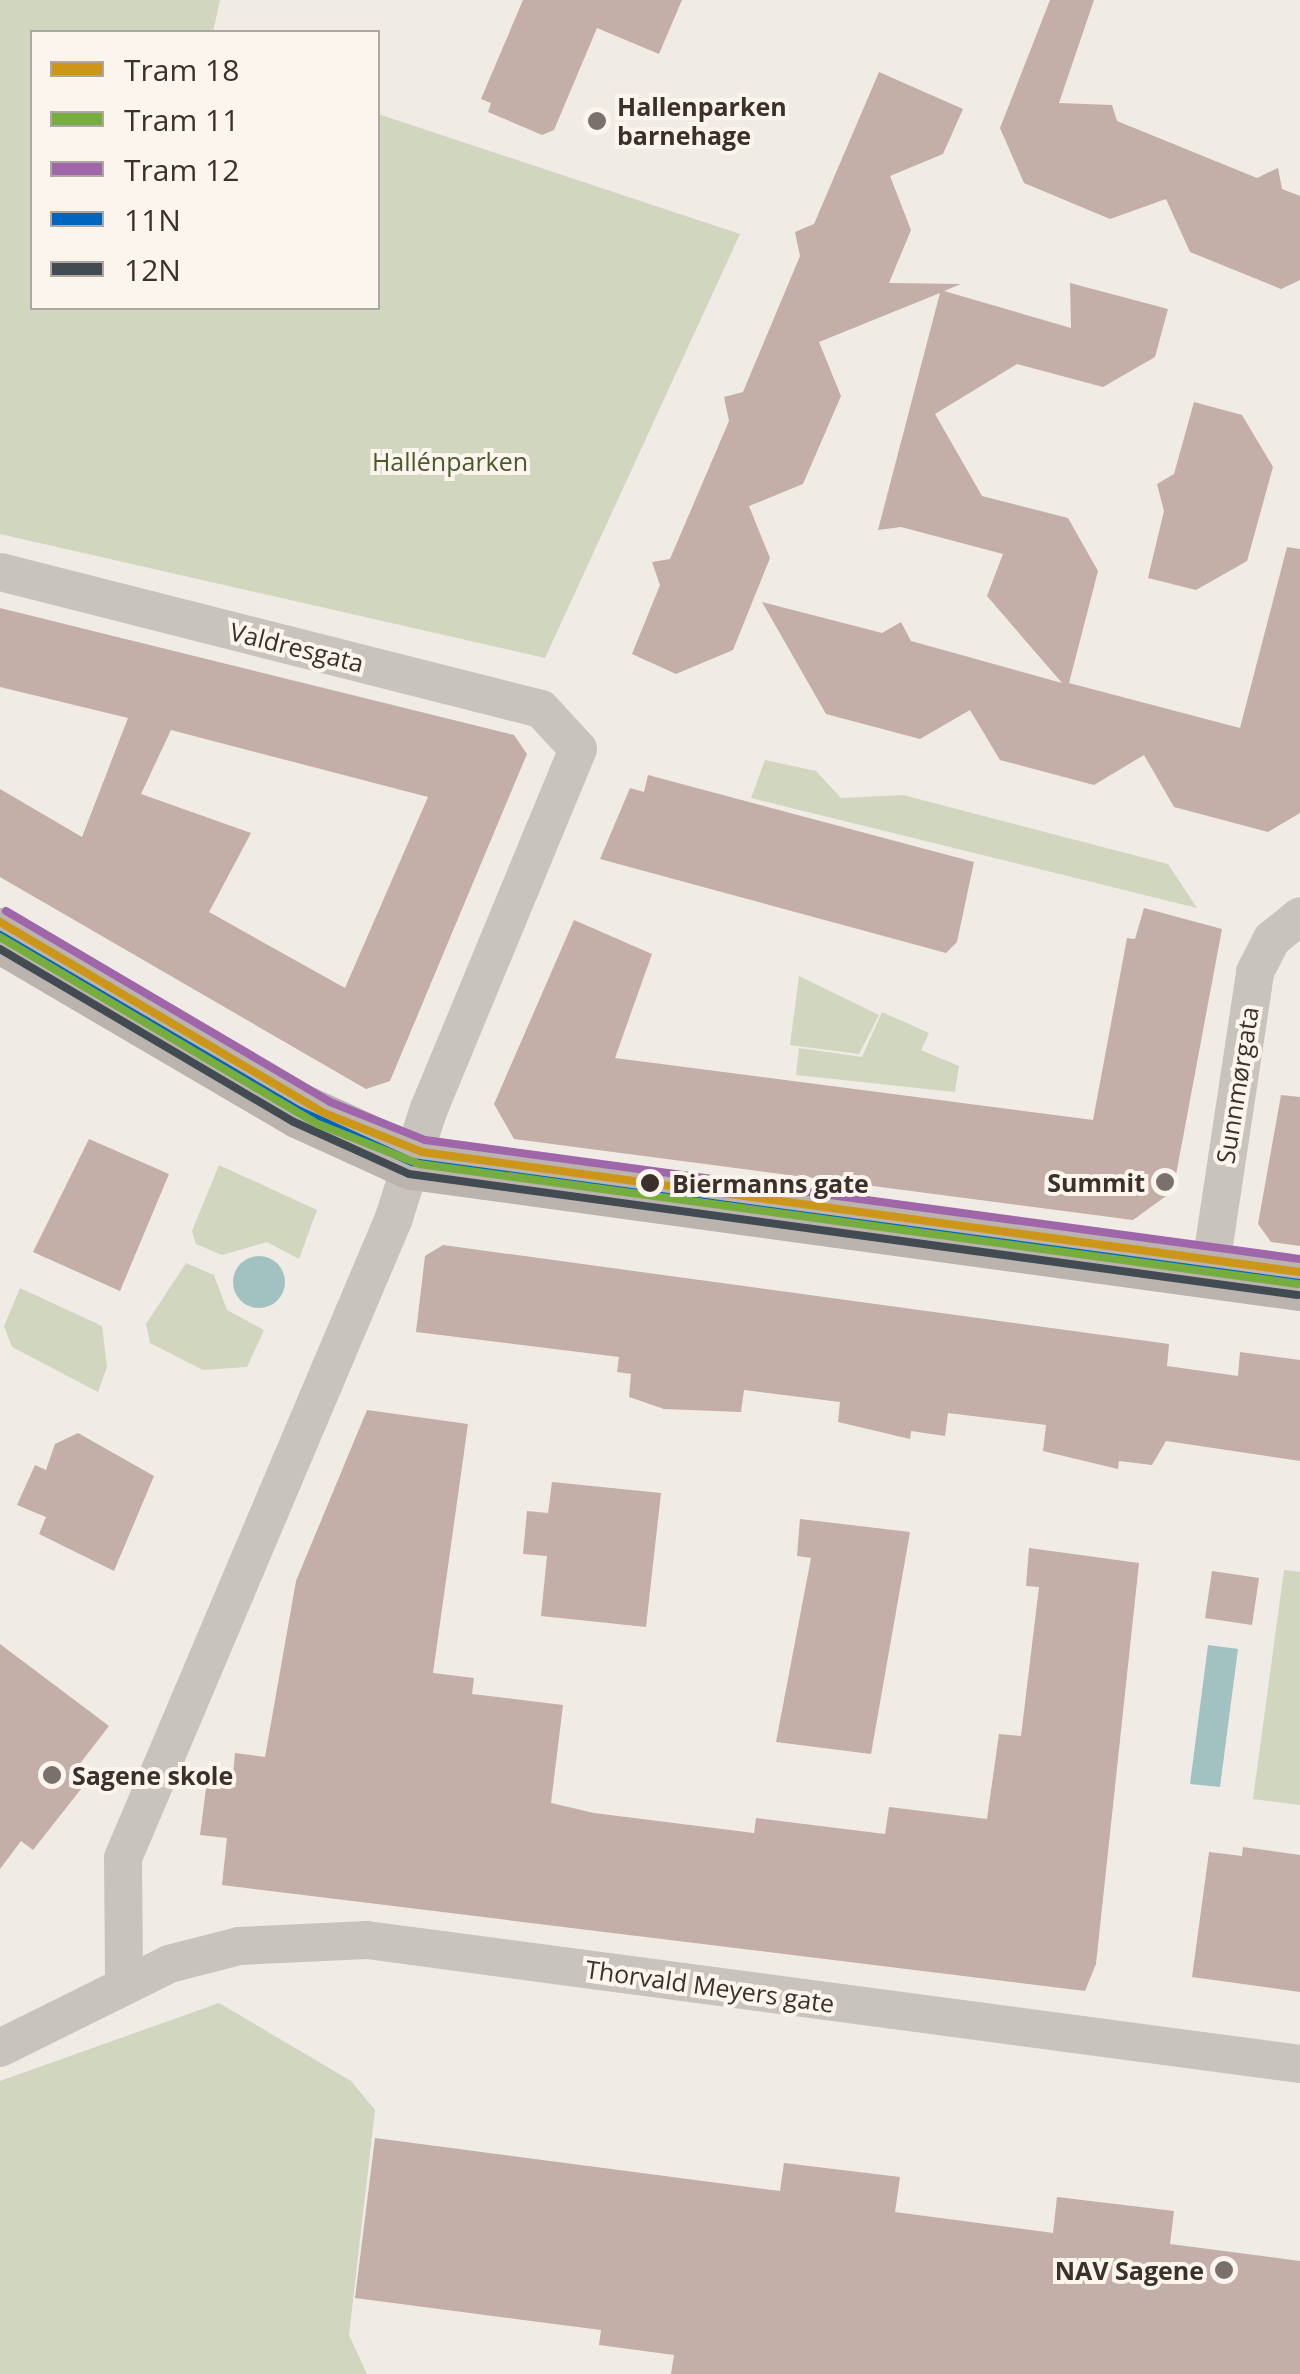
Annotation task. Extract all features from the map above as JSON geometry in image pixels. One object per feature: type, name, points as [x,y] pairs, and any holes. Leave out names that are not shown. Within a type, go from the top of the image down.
[{"type":"main road","points":[[0,935],[300,1111],[412,1162],[1300,1283]]},
{"type":"street","name":"Valdresgata","points":[[0,572],[541,709],[578,749],[412,1162]]},
{"type":"street","name":"Sunnmørgata","points":[[1210,1271],[1255,972],[1272,939],[1300,916]]},
{"type":"street","points":[[124,1982],[123,1858],[412,1162]]},
{"type":"street","name":"Thorvald Meyers gate","points":[[0,2048],[124,1982],[239,1946],[367,1940],[1300,2064]]},
{"type":"green space","name":"Hallénparken","points":[[0,0],[220,0],[213,30],[30,30],[30,310],[380,310],[380,115],[740,234],[545,658],[0,534]]},
{"type":"green space","points":[[765,760],[816,771],[841,798],[903,795],[1168,864],[1197,908],[751,798]]},
{"type":"green space","points":[[799,976],[879,1015],[859,1054],[790,1045]]},
{"type":"green space","points":[[882,1012],[929,1033],[921,1050],[959,1066],[955,1092],[796,1075],[799,1048],[862,1057]]},
{"type":"green space","points":[[219,1165],[317,1210],[299,1259],[267,1242],[222,1255],[196,1244],[192,1231]]},
{"type":"green space","points":[[186,1263],[214,1275],[227,1310],[264,1330],[247,1367],[203,1370],[150,1343],[146,1324]]},
{"type":"green space","points":[[20,1288],[102,1326],[107,1367],[98,1392],[12,1347],[4,1326]]},
{"type":"green space","points":[[1284,1570],[1300,1572],[1300,1805],[1253,1799]]},
{"type":"green space","points":[[219,2003],[351,2081],[375,2110],[349,2335],[367,2374],[0,2374],[0,2081]]},
{"type":"water","points":[[259,1256],[277,1264],[285,1282],[277,1300],[259,1308],[241,1300],[233,1282],[241,1264]]},
{"type":"water","points":[[1208,1645],[1238,1649],[1220,1787],[1190,1784]]},
{"type":"building","points":[[523,0],[682,0],[659,54],[597,28],[554,130],[542,135],[488,112],[491,103],[481,99]]},
{"type":"building","points":[[1050,0],[1094,0],[1059,103],[1112,105],[1117,121],[1257,178],[1278,168],[1282,189],[1300,196],[1300,280],[1281,289],[1190,252],[1166,199],[1110,219],[1024,183],[1000,128]]},
{"type":"building","points":[[879,72],[963,109],[943,154],[890,176],[911,230],[889,283],[961,284],[944,291],[1071,328],[1070,283],[1168,309],[1155,357],[1103,387],[1017,364],[935,414],[982,496],[1068,518],[1098,571],[1069,683],[1240,728],[1287,547],[1300,549],[1300,813],[1268,832],[1174,807],[1144,755],[1094,785],[1000,760],[970,710],[920,739],[826,714],[762,602],[882,633],[901,622],[911,641],[1062,683],[987,596],[1003,554],[901,527],[878,530],[940,293],[819,342],[841,396],[803,484],[749,506],[770,558],[733,650],[676,674],[632,654],[660,585],[652,562],[670,559],[729,421],[724,397],[743,392],[800,256],[795,232],[814,224]]},
{"type":"building","points":[[1194,402],[1242,415],[1273,467],[1247,561],[1196,590],[1148,578],[1164,511],[1157,484],[1174,474]]},
{"type":"building","points":[[0,608],[514,735],[527,754],[390,1081],[366,1089],[0,877],[0,789],[82,837],[128,718],[0,687]],"holes":[[[171,730],[428,797],[345,988],[209,912],[251,833],[141,794]]]},
{"type":"building","points":[[648,775],[974,862],[957,942],[946,953],[600,859],[630,788],[644,792]]},
{"type":"building","points":[[1144,908],[1222,929],[1173,1191],[1133,1220],[514,1139],[494,1104],[574,920],[652,954],[615,1058],[1093,1120],[1127,938],[1135,939]]},
{"type":"building","points":[[1281,1095],[1300,1097],[1300,1246],[1271,1242],[1258,1224]]},
{"type":"building","points":[[89,1139],[169,1174],[120,1291],[33,1252]]},
{"type":"building","points":[[443,1245],[1169,1344],[1167,1366],[1238,1376],[1240,1352],[1300,1360],[1300,1461],[1166,1441],[1152,1465],[1119,1461],[1118,1469],[1043,1451],[1046,1425],[948,1413],[945,1436],[911,1431],[910,1439],[838,1422],[840,1402],[744,1390],[741,1412],[664,1409],[629,1397],[631,1374],[617,1372],[619,1357],[416,1332],[425,1256]]},
{"type":"building","points":[[367,1410],[468,1424],[433,1673],[474,1678],[472,1694],[563,1705],[551,1803],[594,1813],[754,1833],[756,1818],[885,1834],[889,1807],[987,1819],[999,1734],[1021,1736],[1039,1587],[1026,1586],[1029,1548],[1139,1563],[1096,1964],[1085,1991],[222,1885],[227,1838],[200,1835],[208,1773],[233,1776],[235,1753],[265,1757],[296,1581]]},
{"type":"building","points":[[78,1433],[154,1476],[114,1571],[39,1534],[46,1517],[17,1505],[35,1465],[46,1470],[55,1444]]},
{"type":"building","points":[[552,1482],[661,1493],[646,1627],[541,1616],[547,1556],[523,1554],[527,1511],[548,1513]]},
{"type":"building","points":[[800,1519],[910,1532],[871,1754],[776,1742],[811,1558],[797,1556]]},
{"type":"building","points":[[1212,1571],[1259,1578],[1252,1625],[1205,1618]]},
{"type":"building","points":[[0,1644],[109,1726],[68,1779],[81,1789],[33,1850],[21,1841],[0,1869]]},
{"type":"building","points":[[1243,1847],[1300,1855],[1300,1992],[1192,1977],[1209,1852],[1242,1856]]},
{"type":"building","points":[[375,2138],[780,2191],[784,2163],[900,2177],[895,2212],[1053,2233],[1057,2197],[1174,2211],[1170,2244],[1300,2261],[1300,2374],[671,2374],[674,2355],[599,2345],[601,2330],[355,2298]]},
{"type":"tram line","name":"12","points":[[6,911],[330,1102],[425,1140],[1300,1259]]},
{"type":"tram line","name":"18","points":[[0,922],[324,1113],[422,1152],[1300,1272]]},
{"type":"tram line","name":"11","points":[[0,937],[318,1124],[419,1164],[1298,1284]]},
{"type":"transit line","name":"11N","points":[[0,935],[300,1111],[412,1162],[1300,1283]]},
{"type":"transit line","name":"12N","points":[[0,949],[294,1122],[409,1174],[1298,1295]]},
{"type":"place","name":"Hallenparken barnehage","points":[[597,121]]},
{"type":"place","name":"Summit","points":[[1165,1182]]},
{"type":"place","name":"Biermanns gate","points":[[650,1183]]},
{"type":"place","name":"Sagene skole","points":[[52,1775]]},
{"type":"place","name":"NAV Sagene","points":[[1224,2270]]}]
